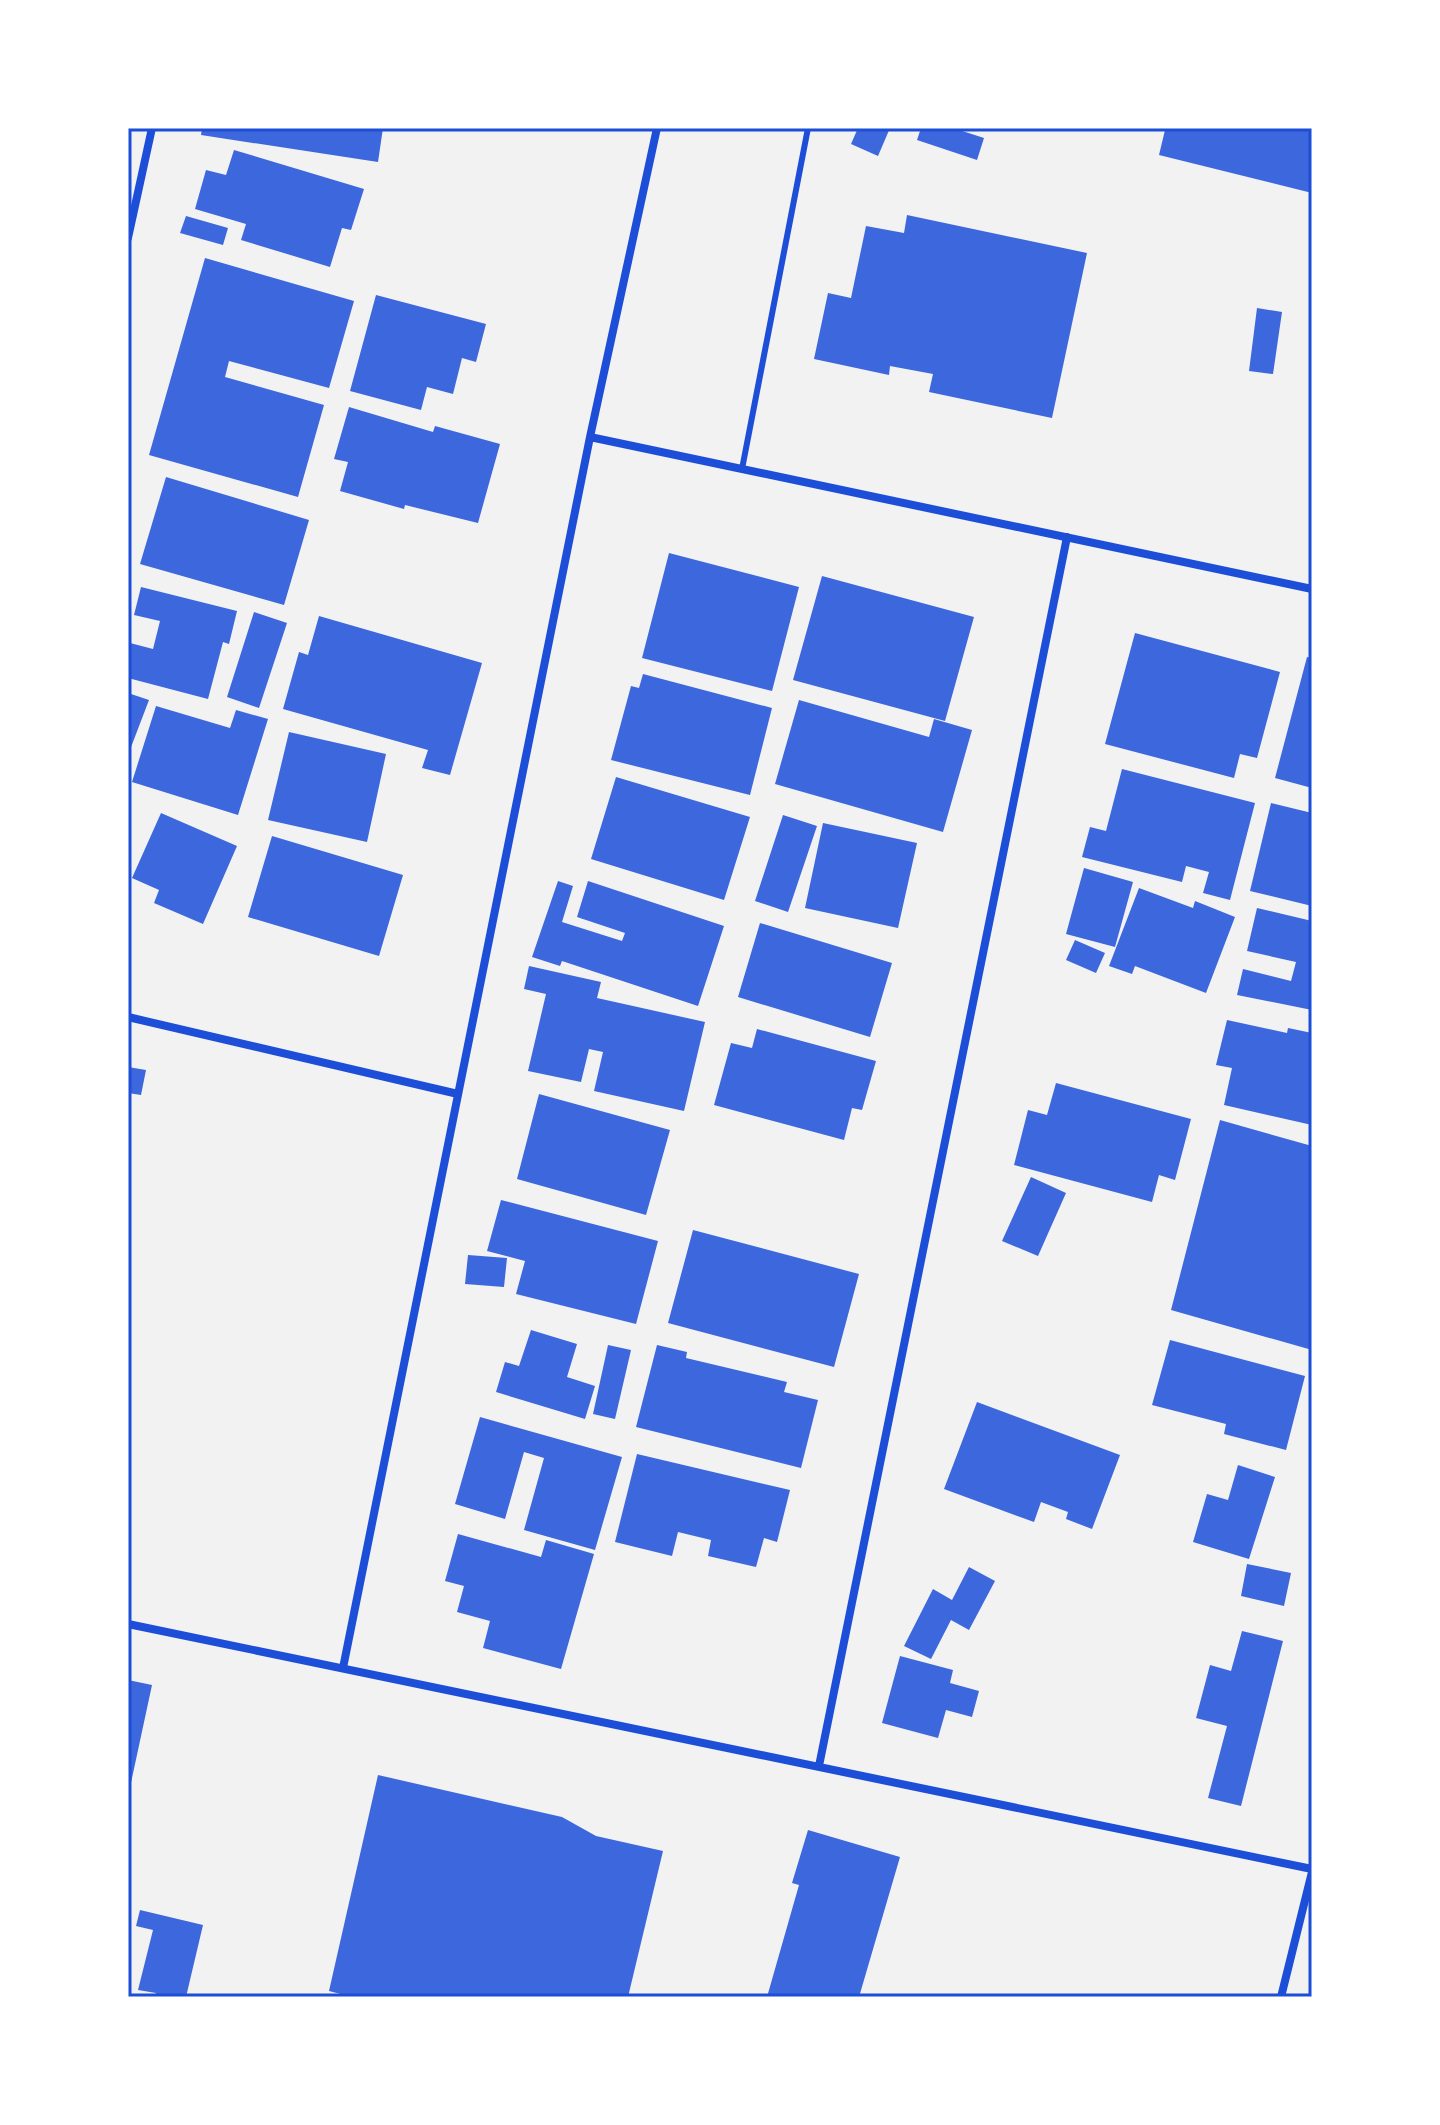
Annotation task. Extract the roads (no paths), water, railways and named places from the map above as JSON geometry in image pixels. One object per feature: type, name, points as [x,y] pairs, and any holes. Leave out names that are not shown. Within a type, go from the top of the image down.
[{"type":"street","points":[[128,238],[150,128]]},
{"type":"street","points":[[343,1668],[590,437],[657,128]]},
{"type":"street","points":[[590,437],[1312,589]]},
{"type":"street","points":[[819,1766],[1067,537]]},
{"type":"street","points":[[128,1017],[458,1094]]},
{"type":"street","points":[[128,1624],[1312,1870],[1281,1997]]},
{"type":"lane","points":[[742,469],[808,128]]}]
